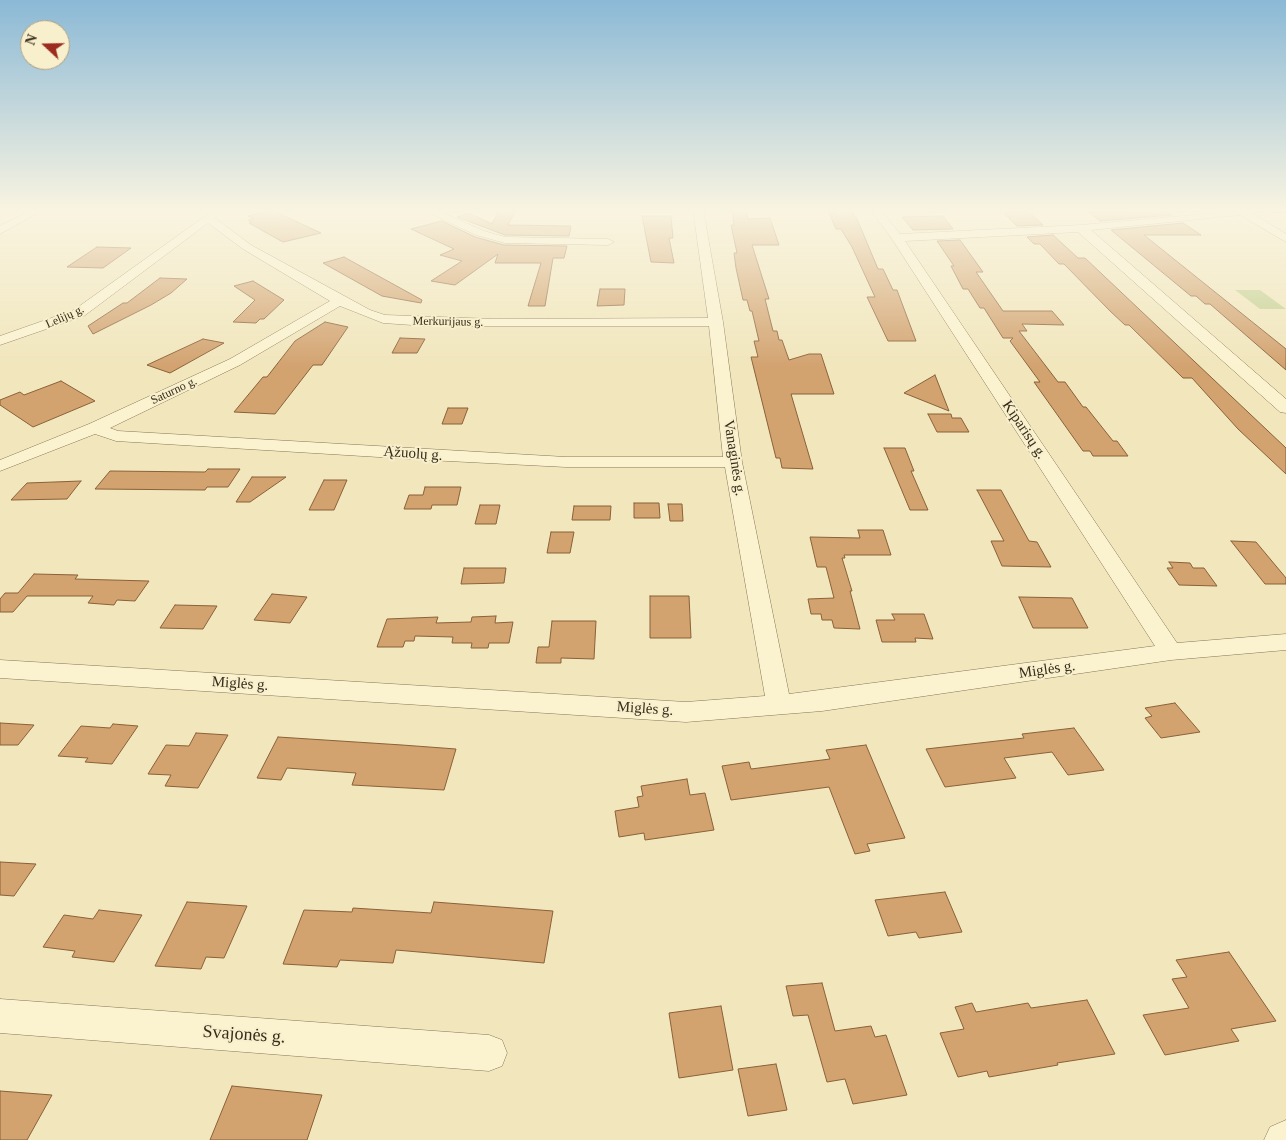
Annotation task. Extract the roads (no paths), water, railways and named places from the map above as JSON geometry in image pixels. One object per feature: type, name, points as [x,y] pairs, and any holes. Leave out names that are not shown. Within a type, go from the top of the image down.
[{"type":"street","name":"Lelijų g.","points":[[0,341],[79,313],[148,262]]},
{"type":"street","name":"Merkurijaus g.","points":[[274,262],[340,301],[374,316],[404,321],[494,323],[716,322]]},
{"type":"street","name":"Vanaginės g.","points":[[706,262],[734,462],[779,706]]},
{"type":"street","name":"Kiparisų g.","points":[[913,262],[1171,652]]},
{"type":"street","points":[[1120,262],[1286,408]]},
{"type":"street","name":"Saturno g.","points":[[0,466],[95,428],[235,362],[340,301]]},
{"type":"street","name":"Ąžuolų g.","points":[[95,428],[109,435],[125,437],[428,455],[566,462],[734,462]]},
{"type":"street","name":"Miglės g.","points":[[0,669],[686,712],[779,706],[1171,652],[1286,642]]},
{"type":"street","name":"Svajonės g.","points":[[0,1016],[489,1053]]}]
